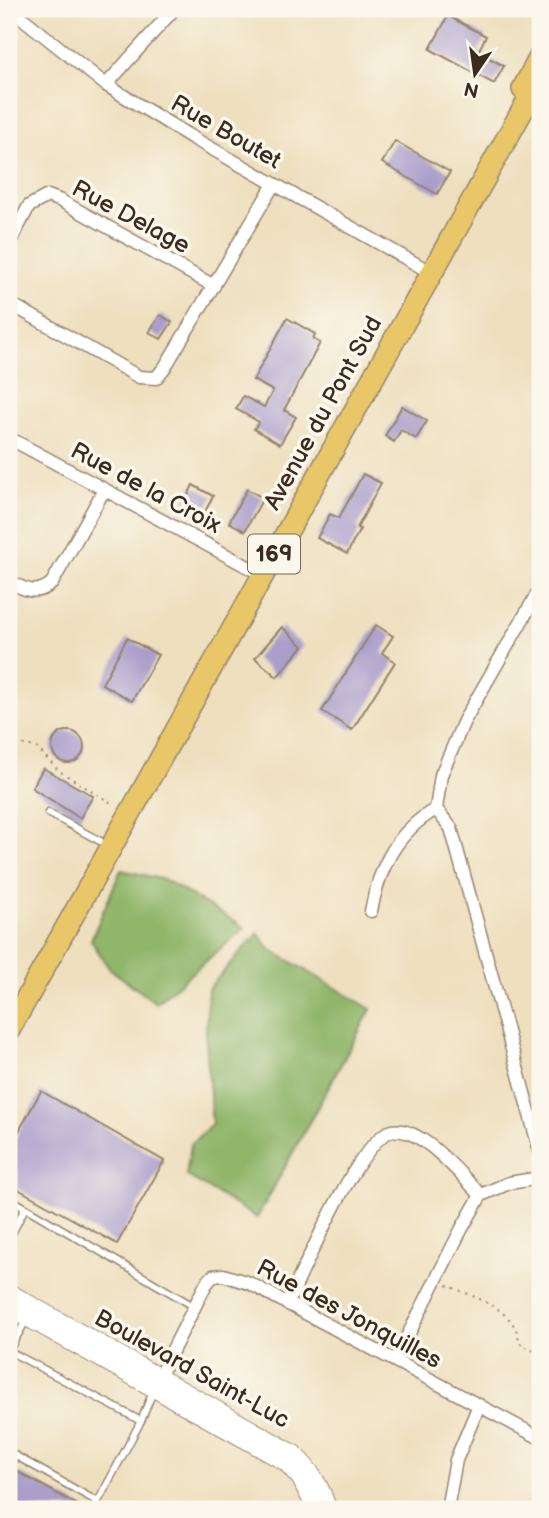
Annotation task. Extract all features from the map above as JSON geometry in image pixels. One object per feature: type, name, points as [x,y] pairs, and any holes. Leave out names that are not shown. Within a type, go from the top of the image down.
[{"type":"main road","name":"Avenue du Pont Sud","points":[[9,1007],[100,841],[258,573],[539,68]]},
{"type":"main road","name":"Avenue du Pont Sud","points":[[9,1030],[128,814],[199,693],[258,573]]},
{"type":"street","name":"Rue Boutet","points":[[11,9],[106,85],[191,137],[428,271]]},
{"type":"street","points":[[106,85],[174,9]]},
{"type":"street","points":[[9,303],[139,377],[156,378],[166,367],[274,184]]},
{"type":"street","name":"Rue Delage","points":[[9,244],[29,206],[48,197],[61,201],[214,286]]},
{"type":"street","name":"Rue de la Croix","points":[[9,438],[258,573]]},
{"type":"street","points":[[9,581],[33,591],[40,591],[52,583],[104,490]]},
{"type":"street","points":[[371,911],[380,874],[390,852],[406,831],[436,809],[441,775],[464,721],[540,589]]},
{"type":"street","points":[[436,809],[451,828],[540,1151]]},
{"type":"street","points":[[287,1304],[348,1179],[377,1139],[392,1131],[410,1134],[430,1145],[481,1195]]},
{"type":"street","points":[[395,1361],[481,1195],[509,1183],[540,1178]]},
{"type":"street","name":"Rue des Jonquilles","points":[[156,1383],[213,1276],[223,1275],[248,1283],[540,1438]]},
{"type":"street","name":"Boulevard Saint-Luc","points":[[9,1292],[31,1313],[156,1383],[286,1463],[300,1479],[315,1509]]},
{"type":"street","name":"Boulevard Saint-Luc","points":[[9,1308],[31,1313]]},
{"type":"street","name":"Boulevard Saint-Luc","points":[[156,1383],[294,1452],[312,1471],[324,1494],[328,1509]]},
{"type":"street","points":[[447,1509],[456,1461],[479,1405]]},
{"type":"lane","points":[[48,813],[100,841]]},
{"type":"lane","points":[[9,1198],[195,1307]]},
{"type":"lane","points":[[9,1239],[25,1208]]},
{"type":"lane","points":[[31,1313],[9,1351],[141,1420]]},
{"type":"lane","points":[[94,1509],[141,1420],[156,1383]]},
{"type":"lane","points":[[9,1452],[98,1502]]},
{"type":"path","points":[[9,742],[36,747],[59,771],[113,804]]},
{"type":"path","points":[[437,1280],[502,1312],[519,1332],[519,1342],[530,1350],[540,1351]]},
{"type":"green space","points":[[121,870],[165,880],[245,928],[156,1003],[109,968],[91,940]]},
{"type":"green space","points":[[258,933],[270,949],[371,1009],[257,1218],[186,1175],[191,1144],[212,1124],[206,1038],[208,989]]},
{"type":"building","points":[[448,16],[486,36],[478,52],[504,66],[494,84],[430,49]]},
{"type":"building","points":[[395,141],[450,172],[437,194],[382,163]]},
{"type":"building","points":[[160,315],[172,322],[161,339],[149,332]]},
{"type":"building","points":[[287,318],[315,334],[313,339],[320,343],[284,410],[296,417],[280,444],[254,429],[259,422],[236,409],[243,396],[264,407],[273,391],[253,380]]},
{"type":"building","points":[[402,406],[427,421],[416,439],[401,430],[394,442],[385,436]]},
{"type":"building","points":[[363,474],[381,483],[357,528],[360,529],[347,554],[317,538],[330,514],[339,518]]},
{"type":"building","points":[[193,485],[213,496],[204,514],[184,503]]},
{"type":"building","points":[[247,489],[263,498],[245,531],[229,522]]},
{"type":"building","points":[[376,625],[393,636],[382,653],[395,662],[352,730],[322,711]]},
{"type":"building","points":[[282,627],[303,646],[277,677],[255,658]]},
{"type":"building","points":[[127,638],[158,655],[132,701],[102,684]]},
{"type":"building","points":[[68,731],[79,736],[84,747],[79,758],[68,763],[57,758],[52,747],[57,736]]},
{"type":"building","points":[[43,768],[93,796],[80,818],[32,788]]},
{"type":"building","points":[[41,1091],[164,1161],[117,1244],[9,1184],[9,1149]]},
{"type":"building","points":[[9,1467],[85,1509],[9,1509]]}]
